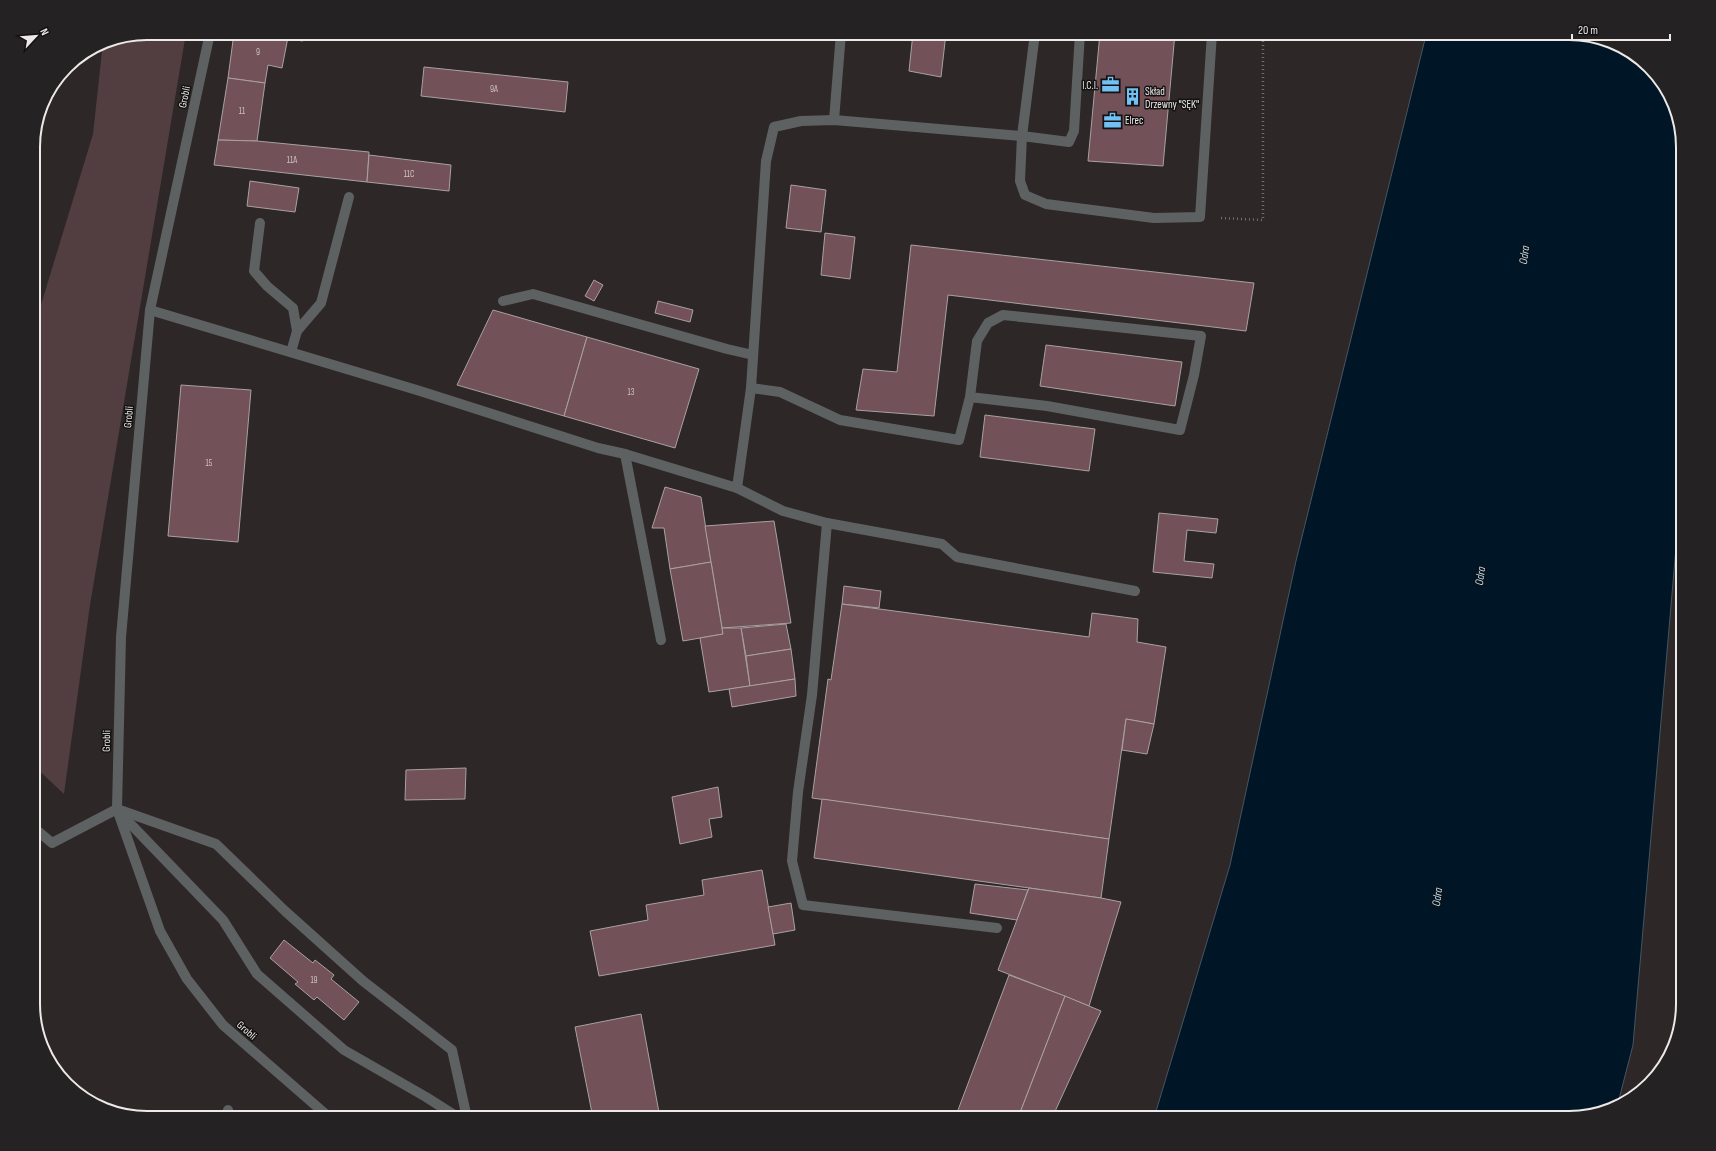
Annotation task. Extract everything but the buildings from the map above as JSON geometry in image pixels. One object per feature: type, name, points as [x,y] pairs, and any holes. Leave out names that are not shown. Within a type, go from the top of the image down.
[{"type":"street","name":"Grobli","points":[[208,40],[150,310],[121,637],[117,809],[160,930],[187,979],[223,1025],[322,1111]]},
{"type":"street","points":[[834,120],[840,40]]},
{"type":"street","points":[[1034,40],[1022,136],[1020,182],[1025,195],[1046,204],[1154,218],[1200,217],[1212,40]]},
{"type":"street","points":[[738,488],[751,388],[766,161],[774,127],[801,121],[834,120],[1022,136],[1069,142],[1074,131],[1080,40]]},
{"type":"street","points":[[291,352],[297,331],[321,303],[349,197]]},
{"type":"street","points":[[260,223],[254,271],[267,286],[293,308],[297,331]]},
{"type":"street","points":[[503,301],[533,294],[753,355]]},
{"type":"street","points":[[150,310],[420,391],[598,448],[625,454],[738,488],[783,510],[827,523],[942,544],[957,557],[1135,591]]},
{"type":"street","points":[[751,388],[780,392],[840,420],[959,440],[970,397],[977,341],[988,323],[1003,315],[1201,336],[1194,374],[1180,430],[1047,406],[970,397]]},
{"type":"street","points":[[625,454],[661,640]]},
{"type":"street","points":[[827,523],[812,695],[798,792],[792,861],[803,905],[997,928]]},
{"type":"street","points":[[40,833],[52,844],[117,809],[216,844],[285,911],[363,981],[452,1050],[465,1111]]},
{"type":"street","points":[[117,809],[222,920],[257,974],[344,1050],[448,1111]]},
{"type":"path","points":[[1200,217],[1264,220],[1263,40]]},
{"type":"shaded area","points":[[140,40],[185,40],[90,605],[64,794],[40,772],[40,308],[93,134],[102,50],[126,42]]},
{"type":"water","name":"Odra","points":[[1425,40],[1583,41],[1610,48],[1634,62],[1645,71],[1662,94],[1668,106],[1675,133],[1676,548],[1633,1045],[1619,1098],[1597,1107],[1569,1111],[1156,1111],[1230,865],[1296,561]]},
{"type":"place","name":"I.C.I.","points":[[1111,85]]},
{"type":"place","name":"Skład Drzewny \"SĘK\"","points":[[1132,97]]},
{"type":"place","name":"Elrec","points":[[1112,120]]}]
